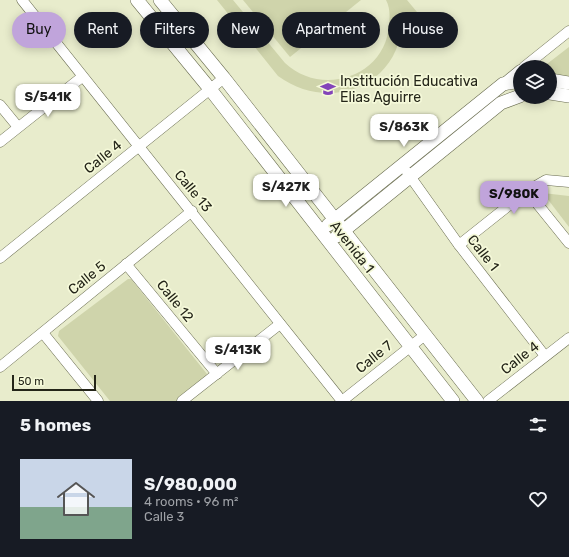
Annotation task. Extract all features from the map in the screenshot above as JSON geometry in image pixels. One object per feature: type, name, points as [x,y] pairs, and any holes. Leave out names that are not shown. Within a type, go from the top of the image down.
[{"type":"street","name":"Calle 13","points":[[22,0],[138,147],[192,211],[342,401]]},
{"type":"street","name":"Avenida 1","points":[[137,0],[210,89],[453,401]]},
{"type":"street","name":"Avenida 1","points":[[160,0],[224,78],[477,401]]},
{"type":"street","points":[[533,60],[569,31]]},
{"type":"street","points":[[0,142],[82,76]]},
{"type":"street","points":[[320,231],[513,76]]},
{"type":"street","name":"Calle 4","points":[[0,258],[224,78]]},
{"type":"street","points":[[557,81],[569,82]]},
{"type":"street","points":[[503,84],[513,82]]},
{"type":"street","points":[[557,94],[569,96]]},
{"type":"street","points":[[329,242],[501,103],[513,99]]},
{"type":"street","points":[[0,105],[18,127]]},
{"type":"street","name":"Calle 1","points":[[402,165],[459,245],[545,356]]},
{"type":"street","points":[[459,245],[528,191],[546,180],[569,182]]},
{"type":"street","points":[[528,191],[569,243]]},
{"type":"street","name":"Calle 5","points":[[0,367],[192,211]]},
{"type":"street","name":"Calle 12","points":[[126,264],[217,374]]},
{"type":"street","points":[[182,401],[280,324]]},
{"type":"street","points":[[43,332],[98,401]]},
{"type":"street","name":"Calle 7","points":[[342,401],[425,334]]},
{"type":"street","name":"Calle 4","points":[[488,401],[569,338]]},
{"type":"green space","points":[[217,0],[233,0],[243,12],[227,12]]},
{"type":"green space","points":[[243,0],[361,0],[346,12],[282,12],[282,47],[274,38],[274,12],[253,12]]},
{"type":"green space","points":[[386,0],[407,0],[417,12],[389,12]]},
{"type":"green space","points":[[388,28],[388,48],[396,48],[391,60],[378,75],[361,86],[341,92],[320,93],[299,87],[278,76],[256,48],[273,48],[285,63],[300,74],[317,79],[334,80],[350,76],[365,68],[377,57],[385,42]]},
{"type":"green space","points":[[569,47],[569,77],[557,75],[557,60],[552,60]]},
{"type":"green space","points":[[283,48],[301,48],[290,57]]},
{"type":"green space","points":[[543,193],[569,196],[569,227]]},
{"type":"green space","points":[[128,279],[131,279],[207,374],[205,379],[176,401],[110,401],[58,336],[59,331]]},
{"type":"place","name":"Institución Educativa Elias Aguirre","points":[[328,89]]}]
